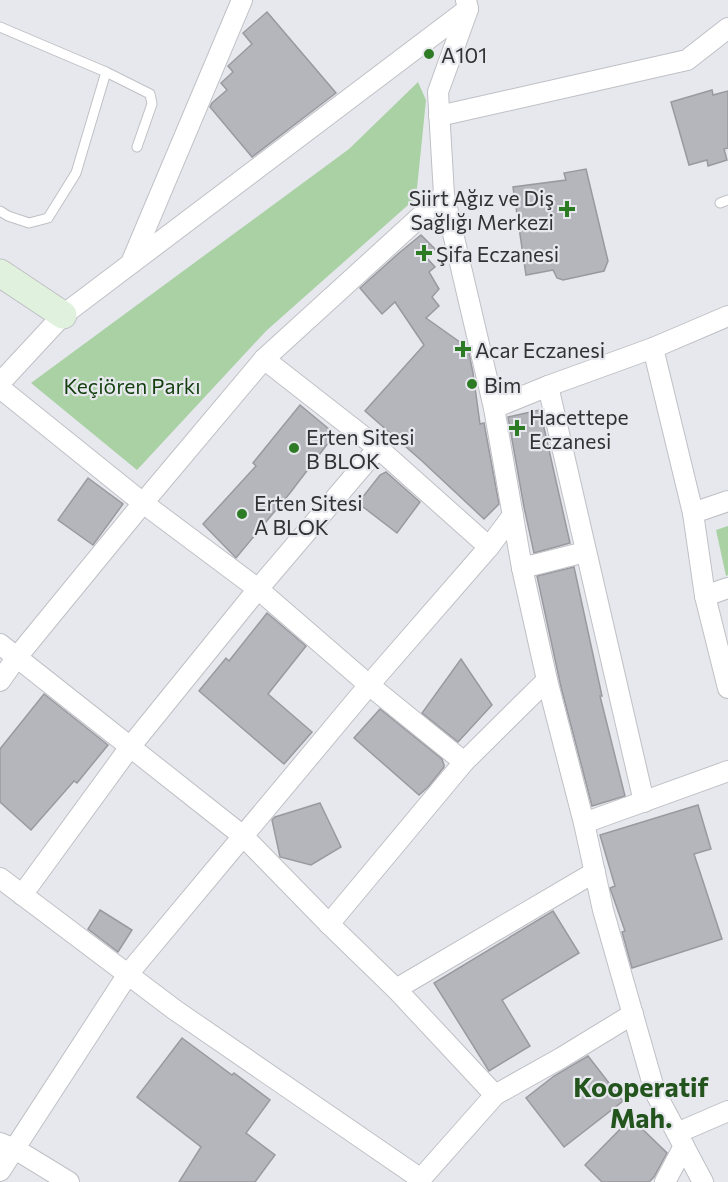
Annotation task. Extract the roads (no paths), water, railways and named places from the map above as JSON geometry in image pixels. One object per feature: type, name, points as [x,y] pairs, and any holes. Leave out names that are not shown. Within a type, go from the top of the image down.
[{"type":"street","points":[[131,264],[242,0]]},
{"type":"street","points":[[464,762],[258,590],[143,503],[0,386],[63,315],[471,3]]},
{"type":"street","points":[[471,3],[438,92],[444,195],[494,408],[522,568],[603,910],[655,1092],[703,1182]]},
{"type":"street","points":[[439,116],[687,60],[728,28]]},
{"type":"street","points":[[0,681],[143,503],[264,359],[444,195]]},
{"type":"street","points":[[0,273],[63,315]]},
{"type":"street","points":[[494,408],[653,348],[728,316]]},
{"type":"street","points":[[653,348],[693,513],[705,596],[728,688]]},
{"type":"street","points":[[264,359],[378,448],[489,547]]},
{"type":"street","points":[[548,386],[644,802]]},
{"type":"street","points":[[22,895],[130,747],[378,448]]},
{"type":"street","points":[[693,513],[728,501]]},
{"type":"street","points":[[0,1171],[7,1146],[128,974],[369,685],[489,547],[513,515]]},
{"type":"street","points":[[522,568],[585,552]]},
{"type":"street","points":[[705,596],[728,588]]},
{"type":"street","points":[[0,644],[243,836],[396,989],[495,1095]]},
{"type":"street","points":[[329,924],[464,762],[547,680]]},
{"type":"street","points":[[584,823],[728,771]]},
{"type":"street","points":[[396,989],[595,872]]},
{"type":"street","points":[[0,878],[175,1010],[419,1181],[495,1095],[633,1014]]},
{"type":"street","points":[[666,1182],[680,1140],[728,1111]]},
{"type":"street","points":[[7,1146],[69,1182]]},
{"type":"lane","points":[[0,27],[106,72],[150,94],[152,104],[137,147]]},
{"type":"lane","points":[[0,211],[29,223],[48,218],[76,173],[106,72]]},
{"type":"place","name":"A101","points":[[429,54]]},
{"type":"place","name":"Siirt Ağız ve Diş Sağlığı Merkezi","points":[[567,209]]},
{"type":"place","name":"Şifa Eczanesi","points":[[424,253]]},
{"type":"place","name":"Acar Eczanesi","points":[[463,349]]},
{"type":"place","name":"Bim","points":[[472,384]]},
{"type":"place","name":"Hacettepe Eczanesi","points":[[517,428]]},
{"type":"place","name":"Erten Sitesi B BLOK","points":[[294,448]]},
{"type":"place","name":"Erten Sitesi A BLOK","points":[[242,514]]},
{"type":"district","name":"Kooperatif Mah.","points":[[641,1102]]},
{"type":"park label","name":"Keçiören Parkı","points":[[132,385]]}]
